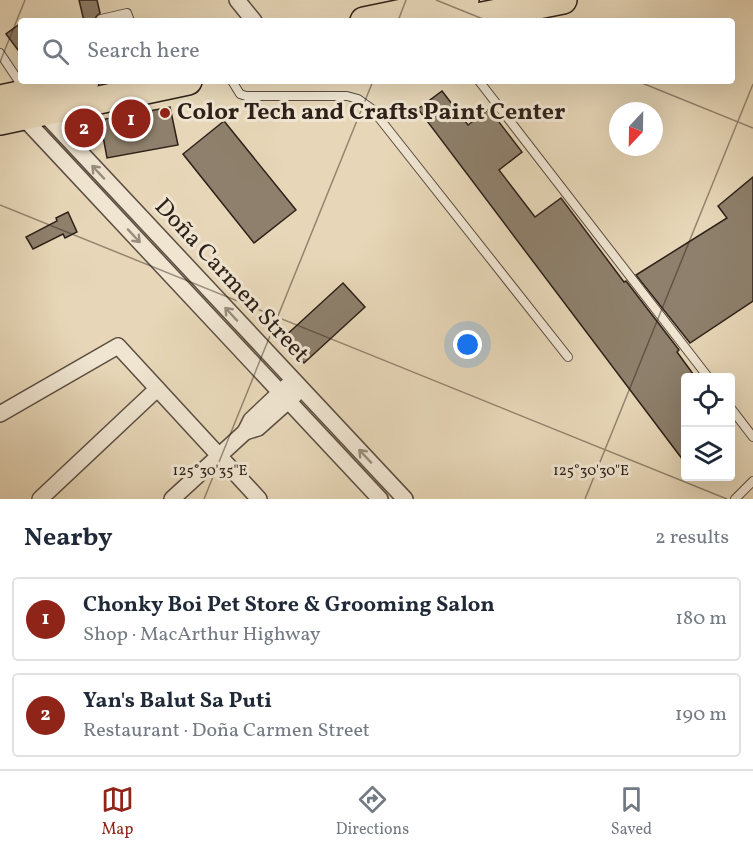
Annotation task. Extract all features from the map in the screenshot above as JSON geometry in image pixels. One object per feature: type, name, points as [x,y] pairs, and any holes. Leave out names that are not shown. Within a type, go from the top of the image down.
[{"type":"highway","points":[[392,18],[563,0]]},
{"type":"highway","points":[[16,107],[68,84]]},
{"type":"highway","points":[[16,107],[168,84]]},
{"type":"street","points":[[237,0],[252,18]]},
{"type":"street","name":"Doña Carmen Street","points":[[16,107],[297,385],[405,499]]},
{"type":"street","name":"Doña Carmen Street","points":[[16,107],[380,499]]},
{"type":"street","points":[[0,414],[118,346],[259,499]]},
{"type":"street","points":[[172,499],[245,432],[258,428],[284,396],[297,385]]},
{"type":"street","points":[[40,499],[157,389]]},
{"type":"lane","points":[[105,18],[127,13],[129,18]]},
{"type":"lane","points":[[0,53],[16,107]]},
{"type":"lane","points":[[234,84],[240,94],[246,96],[347,96],[358,99],[372,109],[568,357]]},
{"type":"lane","points":[[481,84],[704,373]]},
{"type":"lane","points":[[735,414],[753,437]]},
{"type":"lane","points":[[735,499],[753,481]]},
{"type":"building","points":[[79,0],[97,0],[100,13],[96,18],[83,18]]},
{"type":"building","points":[[18,25],[18,50],[6,34]]},
{"type":"building","points":[[442,91],[468,125],[489,109],[522,152],[499,170],[535,217],[561,198],[679,350],[677,352],[692,373],[681,373],[681,457],[418,109]]},
{"type":"building","points":[[170,107],[178,145],[107,158],[100,120]]},
{"type":"building","points":[[224,121],[296,210],[254,243],[183,154]]},
{"type":"building","points":[[753,177],[753,301],[690,343],[636,275],[727,218],[718,206]]},
{"type":"building","points":[[68,212],[77,232],[65,238],[63,234],[33,249],[26,237],[57,221],[56,218]]},
{"type":"building","points":[[343,283],[365,307],[304,363],[282,339]]},
{"type":"place","name":"Color Tech and Crafts Paint Center","points":[[165,113]]},
{"type":"place","name":"Chonky Boi Pet Store & Grooming Salon","points":[[131,119]]},
{"type":"place","name":"Yan's Balut Sa Puti","points":[[84,128]]}]
